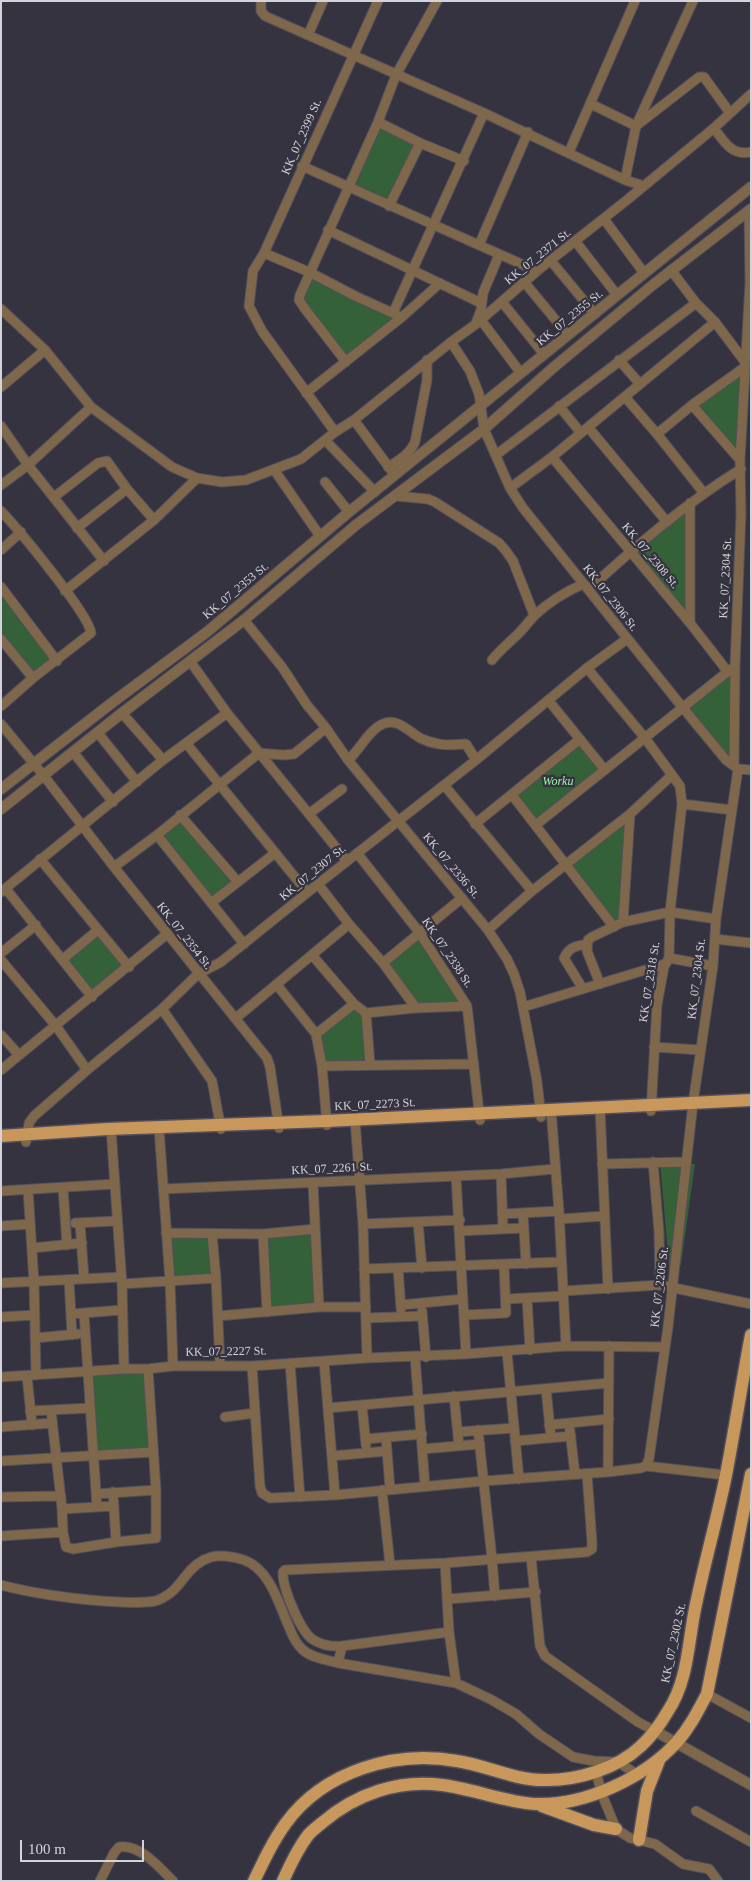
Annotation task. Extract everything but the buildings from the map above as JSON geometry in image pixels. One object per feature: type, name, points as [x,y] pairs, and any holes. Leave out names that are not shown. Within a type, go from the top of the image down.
[{"type":"main road","name":"KK_07_2273 St.","points":[[693,1107],[751,1100]]},
{"type":"main road","name":"KK_07_2273 St.","points":[[1,1143],[26,1138],[111,1132],[327,1124],[651,1108],[751,1109]]},
{"type":"main road","name":"KK_07_2273 St.","points":[[1,1136],[26,1138]]},
{"type":"main road","name":"KK_07_2302 St.","points":[[254,1881],[270,1846],[287,1821],[306,1800],[325,1786],[364,1767],[388,1761],[418,1758],[456,1760],[518,1776],[542,1780],[570,1778],[596,1772],[618,1762],[641,1747],[655,1731],[682,1685],[696,1607],[726,1475],[751,1335]]},
{"type":"main road","points":[[283,1881],[309,1834],[333,1813],[361,1797],[383,1789],[410,1784],[442,1785],[515,1802],[537,1804],[567,1801],[601,1792],[638,1775],[660,1757],[677,1742],[692,1723],[707,1694],[751,1474]]},
{"type":"main road","points":[[639,1840],[647,1791],[660,1757]]},
{"type":"main road","points":[[537,1804],[594,1825],[616,1830]]},
{"type":"street","points":[[261,1],[261,11],[264,16],[484,112],[625,180],[644,186]]},
{"type":"street","points":[[308,35],[323,1]]},
{"type":"street","name":"KK_07_2399 St.","points":[[335,432],[253,316],[249,306],[251,283],[253,271],[264,253],[378,1]]},
{"type":"street","points":[[346,362],[300,300],[309,272],[378,122],[396,75],[437,1]]},
{"type":"street","points":[[569,152],[635,1]]},
{"type":"street","points":[[625,180],[636,126],[693,1]]},
{"type":"street","points":[[636,126],[699,76],[704,78],[730,113]]},
{"type":"street","name":"KK_07_2371 St.","points":[[1,309],[45,350],[90,408],[172,467],[197,478],[222,482],[246,480],[264,475],[301,459],[335,432],[354,420],[427,360],[478,322],[537,271],[576,242],[714,128],[751,94]]},
{"type":"street","points":[[591,104],[636,126]]},
{"type":"street","points":[[393,313],[464,161],[484,112]]},
{"type":"street","points":[[378,122],[420,143],[464,161]]},
{"type":"street","points":[[714,128],[729,148],[735,152],[751,152]]},
{"type":"street","points":[[479,245],[528,132]]},
{"type":"street","points":[[389,206],[420,143]]},
{"type":"street","points":[[302,166],[537,271]]},
{"type":"street","name":"KK_07_2355 St.","points":[[482,406],[520,372],[595,314],[751,187]]},
{"type":"street","points":[[484,429],[554,367],[750,209]]},
{"type":"street","points":[[657,434],[745,365],[750,283],[750,209]]},
{"type":"street","points":[[604,219],[644,273]]},
{"type":"street","points":[[328,230],[414,269],[481,303]]},
{"type":"street","points":[[576,242],[617,295]]},
{"type":"street","points":[[264,253],[309,272],[354,296],[402,317]]},
{"type":"street","points":[[499,255],[483,293],[478,322],[520,372]]},
{"type":"street","points":[[551,261],[595,314]]},
{"type":"street","points":[[672,270],[696,303],[715,322],[745,365]]},
{"type":"street","points":[[306,393],[402,317],[440,283]]},
{"type":"street","points":[[525,283],[568,335]]},
{"type":"street","points":[[502,302],[544,354]]},
{"type":"street","points":[[496,455],[696,303]]},
{"type":"street","points":[[510,488],[552,457],[715,322]]},
{"type":"street","name":"KK_07_2306 St.","points":[[451,342],[470,371],[482,406],[484,429],[510,488],[523,508],[683,708],[726,760],[736,767]]},
{"type":"street","points":[[1,387],[45,350]]},
{"type":"street","points":[[388,467],[412,449],[427,380],[427,360]]},
{"type":"street","points":[[619,360],[640,384]]},
{"type":"street","name":"KK_07_2304 St.","points":[[693,1107],[713,966],[716,919],[732,810],[736,767],[731,669],[746,514],[741,464],[745,365]]},
{"type":"street","points":[[625,397],[703,492]]},
{"type":"street","points":[[492,660],[501,648],[519,633],[534,616],[558,596],[586,586],[703,492],[741,464],[692,405]]},
{"type":"street","name":"KK_07_2353 St.","points":[[1,789],[206,632],[349,512],[482,406]]},
{"type":"street","points":[[559,406],[585,430],[667,522]]},
{"type":"street","points":[[1,485],[28,466],[90,408]]},
{"type":"street","points":[[354,420],[388,467],[396,475]]},
{"type":"street","points":[[1,426],[28,466],[104,561]]},
{"type":"street","name":"KK_07_2353 St.","points":[[1,809],[244,620],[356,525],[484,429]]},
{"type":"street","points":[[326,441],[376,492]]},
{"type":"street","name":"KK_07_2308 St.","points":[[552,457],[731,669]]},
{"type":"street","points":[[54,497],[98,463],[107,460],[127,489],[154,520]]},
{"type":"street","points":[[274,471],[320,536]]},
{"type":"street","points":[[65,591],[154,520],[197,478]]},
{"type":"street","points":[[325,482],[349,512]]},
{"type":"street","points":[[77,528],[127,489]]},
{"type":"street","points":[[396,496],[428,499],[435,502],[499,543],[512,561],[534,616]]},
{"type":"street","points":[[690,503],[690,622]]},
{"type":"street","points":[[1,511],[21,532],[65,591],[88,624],[91,633],[33,678],[1,706]]},
{"type":"street","points":[[1,550],[21,532]]},
{"type":"street","points":[[1,587],[57,660]]},
{"type":"street","points":[[114,867],[157,836],[180,815],[259,753],[294,754],[326,728],[307,705],[282,667],[244,620]]},
{"type":"street","name":"KK_07_2307 St.","points":[[26,1138],[29,1123],[34,1116],[162,1009],[198,974],[221,962],[476,760],[587,668],[627,639]]},
{"type":"street","points":[[1,640],[33,678]]},
{"type":"street","points":[[190,661],[227,713],[347,861]]},
{"type":"street","points":[[587,668],[645,738],[680,786],[682,804],[732,810]]},
{"type":"street","points":[[537,824],[731,669]]},
{"type":"street","points":[[549,700],[604,769]]},
{"type":"street","points":[[122,713],[164,760]]},
{"type":"street","points":[[92,997],[36,925],[3,890],[164,760],[227,713]]},
{"type":"street","points":[[348,760],[370,733],[382,724],[389,723],[399,724],[421,738],[440,744],[466,744],[476,760]]},
{"type":"street","name":"KK_07_2354 St.","points":[[1,724],[44,776],[198,974],[267,1058],[270,1067],[278,1125]]},
{"type":"street","name":"KK_07_2336 St.","points":[[326,728],[348,760],[488,930],[507,959],[514,974],[546,1113],[556,1171],[566,1346]]},
{"type":"street","points":[[98,733],[137,782]]},
{"type":"street","points":[[475,824],[580,739]]},
{"type":"street","points":[[186,743],[307,892]]},
{"type":"street","points":[[73,752],[113,802]]},
{"type":"street","points":[[736,767],[751,770]]},
{"type":"street","points":[[488,930],[532,891],[630,814],[672,775]]},
{"type":"street","points":[[444,785],[532,891]]},
{"type":"street","points":[[310,813],[342,789]]},
{"type":"street","points":[[512,795],[619,924]]},
{"type":"street","name":"KK_07_2318 St.","points":[[651,1108],[657,1005],[667,961],[670,912],[682,804]]},
{"type":"street","points":[[619,924],[630,814]]},
{"type":"street","points":[[180,815],[238,882]]},
{"type":"street","points":[[157,836],[244,944]]},
{"type":"street","points":[[211,903],[275,853]]},
{"type":"street","name":"KK_07_2338 St.","points":[[357,853],[419,932],[468,1006],[479,1117]]},
{"type":"street","points":[[40,859],[129,967]]},
{"type":"street","points":[[318,884],[383,963],[416,1008]]},
{"type":"street","points":[[383,963],[462,898]]},
{"type":"street","points":[[600,984],[587,947],[588,940],[592,937],[619,924],[670,912],[716,919]]},
{"type":"street","points":[[236,1018],[349,924]]},
{"type":"street","points":[[2,949],[36,925]]},
{"type":"street","points":[[64,959],[98,930]]},
{"type":"street","points":[[1,1070],[167,934]]},
{"type":"street","points":[[715,939],[751,943]]},
{"type":"street","points":[[583,989],[564,958],[572,948],[587,947]]},
{"type":"street","points":[[312,954],[354,1004],[366,1013],[416,1008],[468,1006]]},
{"type":"street","points":[[1,960],[56,1026],[87,1070]]},
{"type":"street","points":[[523,1007],[600,984],[667,961],[713,966]]},
{"type":"street","points":[[277,985],[316,1034],[322,1066],[327,1124]]},
{"type":"street","points":[[316,1034],[354,1004]]},
{"type":"street","points":[[162,1009],[212,1081],[221,1128]]},
{"type":"street","points":[[366,1013],[370,1064]]},
{"type":"street","points":[[1,1035],[19,1055]]},
{"type":"street","points":[[654,1047],[700,1050]]},
{"type":"street","points":[[322,1066],[474,1064]]},
{"type":"street","name":"KK_07_2206 St.","points":[[646,1466],[649,1459],[668,1327],[693,1107]]},
{"type":"street","points":[[600,1111],[608,1289]]},
{"type":"street","points":[[355,1122],[363,1224],[367,1358]]},
{"type":"street","points":[[159,1131],[170,1281],[173,1366]]},
{"type":"street","points":[[111,1132],[122,1280],[124,1369]]},
{"type":"street","points":[[653,1162],[659,1232],[660,1285]]},
{"type":"street","points":[[602,1164],[686,1162]]},
{"type":"street","name":"KK_07_2261 St.","points":[[164,1189],[501,1174],[554,1169],[556,1171]]},
{"type":"street","points":[[501,1174],[502,1229]]},
{"type":"street","points":[[456,1176],[460,1220],[466,1354]]},
{"type":"street","points":[[313,1183],[319,1307]]},
{"type":"street","points":[[1,1191],[115,1184]]},
{"type":"street","points":[[63,1188],[68,1245]]},
{"type":"street","points":[[28,1190],[34,1282],[35,1338],[30,1411],[32,1425]]},
{"type":"street","points":[[523,1213],[526,1264]]},
{"type":"street","points":[[502,1214],[605,1216]]},
{"type":"street","points":[[363,1224],[460,1220]]},
{"type":"street","points":[[67,1224],[117,1221]]},
{"type":"street","points":[[418,1222],[422,1268]]},
{"type":"street","points":[[80,1223],[84,1278]]},
{"type":"street","points":[[1,1226],[30,1224]]},
{"type":"street","points":[[460,1231],[524,1228]]},
{"type":"street","points":[[166,1233],[263,1234],[316,1229]]},
{"type":"street","points":[[212,1234],[220,1365]]},
{"type":"street","points":[[263,1234],[267,1312]]},
{"type":"street","points":[[32,1248],[82,1243]]},
{"type":"street","points":[[364,1269],[561,1262]]},
{"type":"street","points":[[465,1315],[506,1312],[504,1265]]},
{"type":"street","points":[[398,1268],[401,1317]]},
{"type":"street","points":[[1,1283],[84,1278],[170,1281],[216,1278]]},
{"type":"street","points":[[69,1280],[72,1335]]},
{"type":"street","points":[[506,1299],[660,1285],[671,1289],[751,1304]]},
{"type":"street","points":[[527,1298],[530,1350]]},
{"type":"street","points":[[401,1305],[463,1299]]},
{"type":"street","points":[[421,1303],[426,1356]]},
{"type":"street","points":[[218,1316],[319,1307],[366,1307]]},
{"type":"street","points":[[71,1314],[122,1310]]},
{"type":"street","points":[[1,1317],[34,1314]]},
{"type":"street","points":[[84,1314],[97,1506]]},
{"type":"street","points":[[367,1318],[422,1316]]},
{"type":"street","points":[[35,1338],[86,1334]]},
{"type":"street","name":"KK_07_2227 St.","points":[[1,1377],[124,1369],[148,1370],[173,1366],[252,1366],[367,1358],[508,1352],[566,1346],[664,1347]]},
{"type":"street","points":[[608,1472],[609,1346]]},
{"type":"street","points":[[508,1352],[519,1479]]},
{"type":"street","points":[[415,1357],[426,1486]]},
{"type":"street","points":[[324,1361],[335,1495]]},
{"type":"street","points":[[290,1363],[300,1497]]},
{"type":"street","points":[[252,1366],[262,1493],[270,1498],[335,1495],[484,1481],[587,1474],[646,1466],[726,1475]]},
{"type":"street","points":[[50,1410],[62,1509],[64,1543],[69,1549],[156,1538],[156,1490],[148,1370]]},
{"type":"street","points":[[328,1408],[609,1384]]},
{"type":"street","points":[[546,1389],[551,1438]]},
{"type":"street","points":[[454,1396],[459,1446]]},
{"type":"street","points":[[362,1405],[367,1453]]},
{"type":"street","points":[[30,1411],[90,1408]]},
{"type":"street","points":[[225,1416],[255,1413]]},
{"type":"street","points":[[549,1425],[609,1419]]},
{"type":"street","points":[[1,1427],[52,1423]]},
{"type":"street","points":[[570,1423],[575,1474]]},
{"type":"street","points":[[458,1432],[514,1428]]},
{"type":"street","points":[[478,1430],[495,1596]]},
{"type":"street","points":[[366,1440],[422,1434]]},
{"type":"street","points":[[515,1441],[571,1436]]},
{"type":"street","points":[[386,1438],[386,1490],[390,1565]]},
{"type":"street","points":[[423,1449],[480,1444]]},
{"type":"street","points":[[332,1456],[387,1451]]},
{"type":"street","points":[[1,1461],[153,1452]]},
{"type":"street","points":[[449,1632],[342,1646],[326,1645],[311,1638],[297,1616],[286,1589],[283,1572],[285,1570],[444,1563],[587,1552],[592,1549],[587,1474]]},
{"type":"street","points":[[96,1494],[156,1490]]},
{"type":"street","points":[[113,1492],[116,1542]]},
{"type":"street","points":[[1,1497],[60,1496]]},
{"type":"street","points":[[62,1509],[114,1506]]},
{"type":"street","points":[[1,1536],[63,1532]]},
{"type":"street","points":[[1,1585],[40,1594],[137,1603],[158,1600],[170,1593],[177,1588],[196,1563],[204,1559],[212,1556],[222,1556],[244,1560],[258,1568],[266,1578],[294,1640],[302,1650],[338,1663],[456,1683],[516,1714],[539,1734],[573,1757],[594,1761],[618,1762],[638,1775]]},
{"type":"street","points":[[531,1557],[540,1646],[545,1656],[638,1722],[677,1742],[751,1785]]},
{"type":"street","points":[[444,1563],[449,1632],[456,1683]]},
{"type":"street","points":[[448,1599],[536,1592]]},
{"type":"street","points":[[338,1663],[342,1646]]},
{"type":"street","points":[[707,1694],[751,1718]]},
{"type":"street","points":[[596,1772],[601,1792],[616,1830],[630,1838],[655,1844],[683,1864],[709,1869],[718,1881]]},
{"type":"street","points":[[696,1811],[751,1842]]},
{"type":"street","points":[[100,1881],[114,1853],[119,1847],[125,1846],[136,1850],[156,1864],[173,1881]]},
{"type":"green space","points":[[378,122],[420,143],[389,206],[349,187]]},
{"type":"green space","points":[[309,272],[399,315],[346,362],[299,300]]},
{"type":"green space","points":[[745,367],[740,460],[692,405]]},
{"type":"green space","points":[[690,503],[690,623],[630,551]]},
{"type":"green space","points":[[1,587],[57,661],[33,678],[1,639]]},
{"type":"green space","points":[[735,666],[734,766],[683,708]]},
{"type":"green space","name":"Worku","points":[[580,739],[604,769],[537,824],[512,795]]},
{"type":"green space","points":[[630,814],[623,922],[614,927],[567,863]]},
{"type":"green space","points":[[180,815],[238,882],[211,903],[157,835]]},
{"type":"green space","points":[[98,930],[129,967],[92,997],[63,959]]},
{"type":"green space","points":[[419,932],[467,1006],[416,1008],[383,963]]},
{"type":"green space","points":[[354,1004],[366,1013],[370,1064],[322,1066],[316,1034]]},
{"type":"green space","points":[[660,1162],[695,1164],[681,1264],[671,1288]]},
{"type":"green space","points":[[315,1229],[319,1307],[267,1312],[263,1234]]},
{"type":"green space","points":[[166,1233],[212,1234],[216,1278],[170,1281]]},
{"type":"green space","points":[[148,1369],[154,1451],[93,1456],[88,1371]]}]
